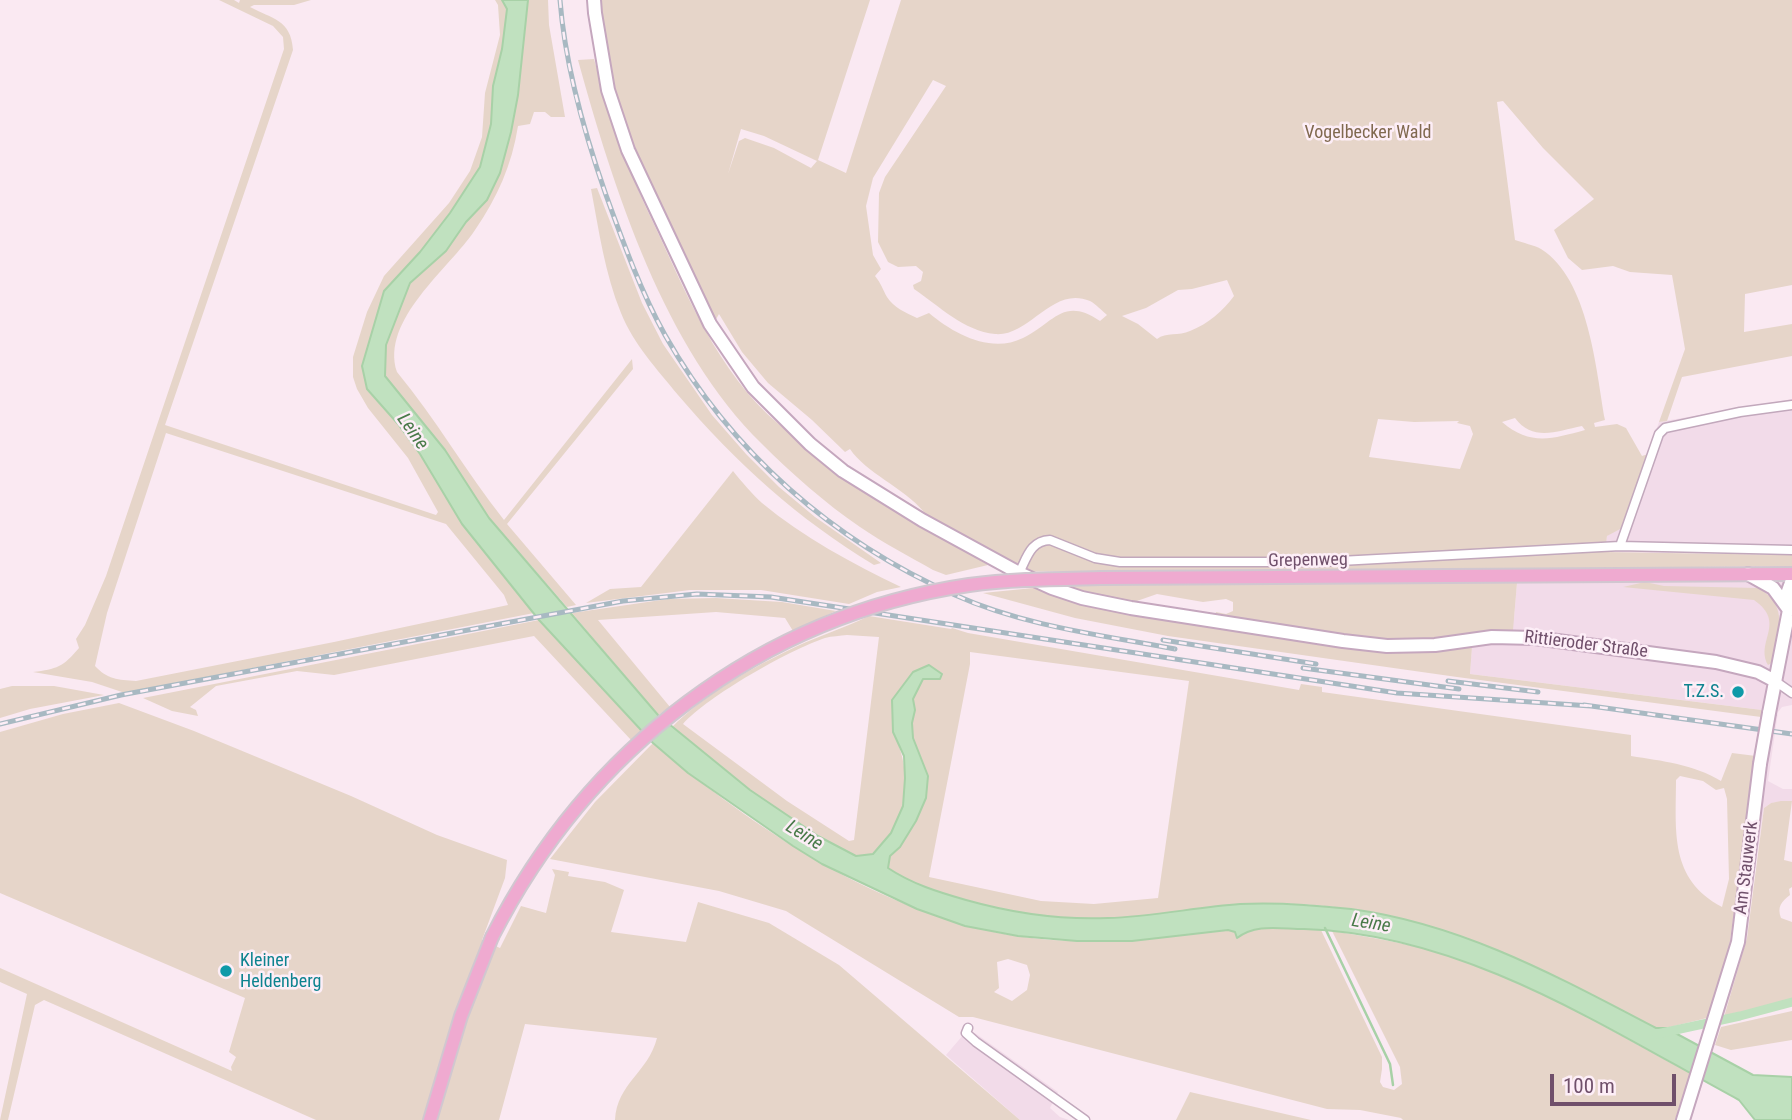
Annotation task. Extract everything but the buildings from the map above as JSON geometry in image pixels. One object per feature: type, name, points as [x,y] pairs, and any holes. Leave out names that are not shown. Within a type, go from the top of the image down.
[{"type":"main road","points":[[430,1120],[461,1016],[492,937],[518,888],[565,819],[602,777],[683,705],[751,660],[824,625],[874,607],[919,595],[1007,581],[1101,578],[1792,574]]},
{"type":"street","name":"Rittieroder Straße","points":[[594,0],[608,90],[628,150],[710,324],[753,387],[810,444],[843,471],[922,520],[1019,573],[1066,593],[1131,608],[1365,644],[1404,647],[1492,637],[1535,638],[1716,662],[1736,667],[1774,686]]},
{"type":"street","points":[[1620,546],[1659,434],[1665,428],[1740,412],[1792,405]]},
{"type":"street","name":"Grepenweg","points":[[1019,573],[1032,546],[1042,540],[1049,540],[1095,558],[1120,562],[1321,562],[1620,546],[1792,550]]},
{"type":"street","points":[[1748,574],[1773,588],[1790,606]]},
{"type":"street","name":"Am Stauwerk","points":[[1683,1120],[1735,954],[1760,764],[1790,606],[1788,591],[1792,580]]},
{"type":"street","points":[[1774,686],[1792,695]]},
{"type":"street","points":[[968,1028],[967,1033],[976,1042],[1085,1120]]},
{"type":"shaded area","points":[[1792,399],[1792,555],[1604,552],[1607,536],[1628,512],[1659,422]]},
{"type":"shaded area","points":[[1792,566],[1792,705],[1782,707],[1778,712],[1768,781],[1783,789],[1792,789],[1792,801],[1771,803],[1764,808],[1743,955],[1691,1120],[1675,1120],[1729,948],[1762,710],[1470,674],[1473,634],[1514,618],[1517,583],[1600,582],[1601,568]]},
{"type":"shaded area","points":[[975,1033],[1058,1092],[1050,1108],[1060,1117],[1069,1120],[1020,1120],[946,1055],[964,1034]]},
{"type":"green space","points":[[219,0],[234,0],[239,3],[240,0],[311,0],[294,5],[250,7],[284,26],[289,32],[293,50],[165,425],[436,515],[438,512],[408,458],[368,408],[357,389],[353,377],[353,357],[367,312],[384,276],[449,203],[470,171],[482,137],[485,93],[500,35],[498,5],[495,0],[502,0],[507,9],[502,49],[493,86],[491,124],[480,167],[466,192],[420,252],[367,390],[398,424],[420,454],[462,524],[534,613],[125,693],[92,682],[33,672],[59,666],[79,648],[76,639],[85,625],[106,576],[284,49],[283,37],[273,26]],"holes":[[[166,433],[446,524],[504,595],[508,605],[136,681],[113,678],[95,666],[107,613]]]},
{"type":"green space","points":[[528,0],[548,0],[549,25],[565,117],[551,117],[545,112],[534,112],[530,124],[518,126],[508,168],[490,206],[475,230],[407,315],[398,333],[394,353],[397,372],[504,520],[632,359],[633,369],[507,524],[576,605],[567,607],[489,518],[445,450],[385,376],[386,345],[410,283],[487,200],[518,95]]},
{"type":"green space","name":"Vogelbecker Wald","points":[[590,0],[870,0],[818,160],[846,173],[901,0],[1792,0],[1792,285],[1745,294],[1744,332],[1792,324],[1792,356],[1682,377],[1667,421],[1659,422],[1685,349],[1672,275],[1630,272],[1613,266],[1582,270],[1568,258],[1554,230],[1594,199],[1543,148],[1503,101],[1497,102],[1515,240],[1541,249],[1557,263],[1570,281],[1580,303],[1588,327],[1605,420],[1594,423],[1595,427],[1617,424],[1626,428],[1642,456],[1648,454],[1622,528],[1607,536],[1605,552],[1792,555],[1792,566],[1602,568],[1601,582],[1517,583],[1513,630],[1473,634],[1470,674],[1762,710],[1761,717],[1168,636],[1075,618],[983,593],[1063,585],[1082,586],[1076,571],[1006,572],[928,529],[988,565],[946,575],[933,570],[860,527],[797,477],[727,405],[697,362],[670,315],[626,213],[578,60],[594,59],[622,152]],"holes":[[[933,80],[946,86],[885,177],[879,193],[878,242],[888,262],[898,267],[916,266],[923,272],[921,281],[913,285],[914,289],[952,317],[984,332],[1008,333],[1052,305],[1076,298],[1090,301],[1107,315],[1100,321],[1087,314],[1068,311],[1023,338],[998,344],[986,343],[961,334],[929,313],[917,318],[893,304],[875,276],[881,269],[873,255],[866,206],[873,178]],[[741,129],[764,136],[817,161],[811,168],[774,148],[745,138],[739,141],[728,174]],[[628,163],[746,387],[790,433],[767,414],[747,392],[713,344],[685,291]],[[1227,280],[1234,296],[1220,312],[1203,325],[1157,339],[1138,324],[1122,316],[1146,308],[1178,290]],[[719,314],[742,352],[768,383],[845,452],[850,449],[865,465],[924,512],[855,471],[823,447],[757,383],[715,321]],[[1515,418],[1530,430],[1546,433],[1582,426],[1585,430],[1552,438],[1532,437],[1512,430],[1502,422]],[[1378,419],[1414,422],[1459,421],[1457,423],[1470,426],[1473,434],[1460,469],[1369,457]],[[1157,594],[1203,602],[1226,599],[1233,602],[1233,611],[1204,615],[1134,602]]]},
{"type":"green space","points":[[597,188],[642,303],[663,344],[712,415],[779,487],[815,517],[881,563],[874,565],[819,529],[745,467],[700,420],[646,356],[626,325],[611,283],[591,189]]},
{"type":"green space","points":[[733,471],[762,503],[794,527],[901,587],[877,592],[849,604],[761,590],[690,590],[586,603],[610,589],[641,587]]},
{"type":"green space","points":[[1645,582],[1664,586],[1758,588],[1775,603],[1778,611],[1779,630],[1773,662],[1768,665],[1765,656],[1770,624],[1768,616],[1764,608],[1754,600],[1623,587]]},
{"type":"green space","points":[[716,598],[782,602],[836,611],[793,631],[785,618],[716,612],[598,620],[670,707],[658,715],[572,613],[668,599]]},
{"type":"green space","points":[[869,616],[952,628],[968,633],[1299,690],[1301,684],[1322,687],[1322,692],[1631,735],[1631,756],[1688,767],[1721,781],[1732,753],[1756,756],[1729,948],[1707,1018],[1657,1028],[1509,955],[1432,927],[1392,916],[1324,906],[1254,903],[1124,917],[1071,918],[979,904],[914,882],[888,868],[890,856],[900,847],[926,798],[928,775],[913,738],[912,723],[915,710],[913,699],[923,679],[940,679],[942,674],[929,665],[893,732],[904,770],[902,809],[891,833],[873,854],[857,856],[818,836],[750,790],[672,727],[711,695],[755,667]],"holes":[[[847,635],[879,637],[854,840],[849,841],[787,801],[683,724],[711,700],[771,663],[825,638]],[[970,652],[1189,681],[1158,898],[1094,904],[1041,901],[929,877],[970,664]],[[1680,776],[1703,781],[1716,790],[1724,788],[1727,799],[1729,879],[1722,907],[1692,883],[1684,868],[1677,835],[1676,780]]]},
{"type":"green space","points":[[539,620],[641,731],[631,740],[534,636],[334,675],[297,671],[216,686],[190,707],[196,710],[198,716],[172,711],[143,698]]},
{"type":"green space","points":[[12,686],[54,686],[104,695],[30,709],[0,718],[0,689]]},
{"type":"green space","points":[[119,703],[351,796],[437,835],[507,860],[505,878],[482,940],[500,948],[521,906],[546,913],[555,875],[552,869],[569,872],[568,876],[605,882],[624,890],[611,932],[686,942],[698,902],[769,923],[839,965],[1020,1120],[615,1120],[621,1096],[647,1060],[657,1038],[525,1024],[499,1120],[316,1120],[44,1000],[35,1005],[8,1120],[0,1120],[27,994],[0,982],[0,968],[232,1071],[236,1057],[229,1052],[245,998],[0,893],[0,732],[63,714]]},
{"type":"green space","points":[[653,743],[733,806],[822,864],[917,909],[966,925],[1016,936],[1069,941],[1122,940],[1228,930],[1235,932],[1238,937],[1267,927],[1321,930],[1382,1057],[1380,1082],[1383,1087],[1394,1090],[1402,1084],[1400,1067],[1332,931],[1425,949],[1486,969],[1575,1011],[1690,1073],[1675,1120],[1403,1120],[1360,1110],[1327,1109],[973,1017],[959,1017],[786,911],[719,891],[550,859],[595,802]],"holes":[[[1008,959],[1027,965],[1030,975],[1027,990],[1012,1001],[994,992],[999,988],[997,962]]]},
{"type":"green space","points":[[1781,801],[1792,801],[1784,860],[1792,862],[1792,887],[1779,911],[1781,918],[1792,922],[1792,998],[1724,1017],[1747,938],[1764,808]]},
{"type":"green space","points":[[1792,1011],[1792,1040],[1731,1050],[1715,1045],[1721,1027]]},
{"type":"green space","points":[[1190,1092],[1311,1120],[1176,1120]]},
{"type":"water","name":"Leine","points":[[502,0],[528,0],[518,95],[500,173],[487,200],[466,222],[446,251],[410,283],[386,345],[385,376],[445,450],[489,518],[658,715],[750,790],[818,836],[856,856],[873,854],[891,833],[903,806],[904,756],[893,732],[892,700],[913,672],[929,665],[942,674],[940,679],[923,679],[913,699],[915,710],[912,723],[913,738],[928,776],[926,798],[900,847],[890,856],[888,868],[906,879],[983,905],[1054,917],[1124,917],[1254,903],[1310,905],[1392,916],[1471,940],[1509,955],[1656,1028],[1666,1028],[1753,1075],[1792,1077],[1792,1120],[1755,1120],[1739,1100],[1583,1015],[1476,966],[1420,947],[1363,935],[1304,929],[1252,930],[1237,938],[1235,932],[1228,930],[1132,941],[1077,941],[1018,936],[965,926],[917,909],[822,864],[688,773],[653,743],[539,620],[462,524],[420,454],[367,389],[362,366],[384,291],[420,252],[480,167],[491,124],[493,86],[502,49],[507,9]]},
{"type":"waterway","points":[[1325,928],[1390,1064],[1393,1085]]},
{"type":"waterway","points":[[1657,1034],[1792,1002]]},
{"type":"railway","points":[[560,0],[566,49],[583,123],[606,195],[640,284],[656,319],[691,378],[754,454],[789,489],[827,520],[910,573],[955,595],[981,606],[1035,622],[1175,649]]},
{"type":"railway","points":[[0,724],[121,695],[623,601],[697,594],[771,597],[1397,693],[1591,706]]},
{"type":"railway","points":[[1163,640],[1316,664]]},
{"type":"railway","points":[[1303,668],[1459,689]]},
{"type":"railway","points":[[1448,681],[1538,692]]},
{"type":"railway","points":[[1584,705],[1792,734]]},
{"type":"place","name":"T.Z.S.","points":[[1738,692]]},
{"type":"place","name":"Kleiner Heldenberg","points":[[226,971]]}]
